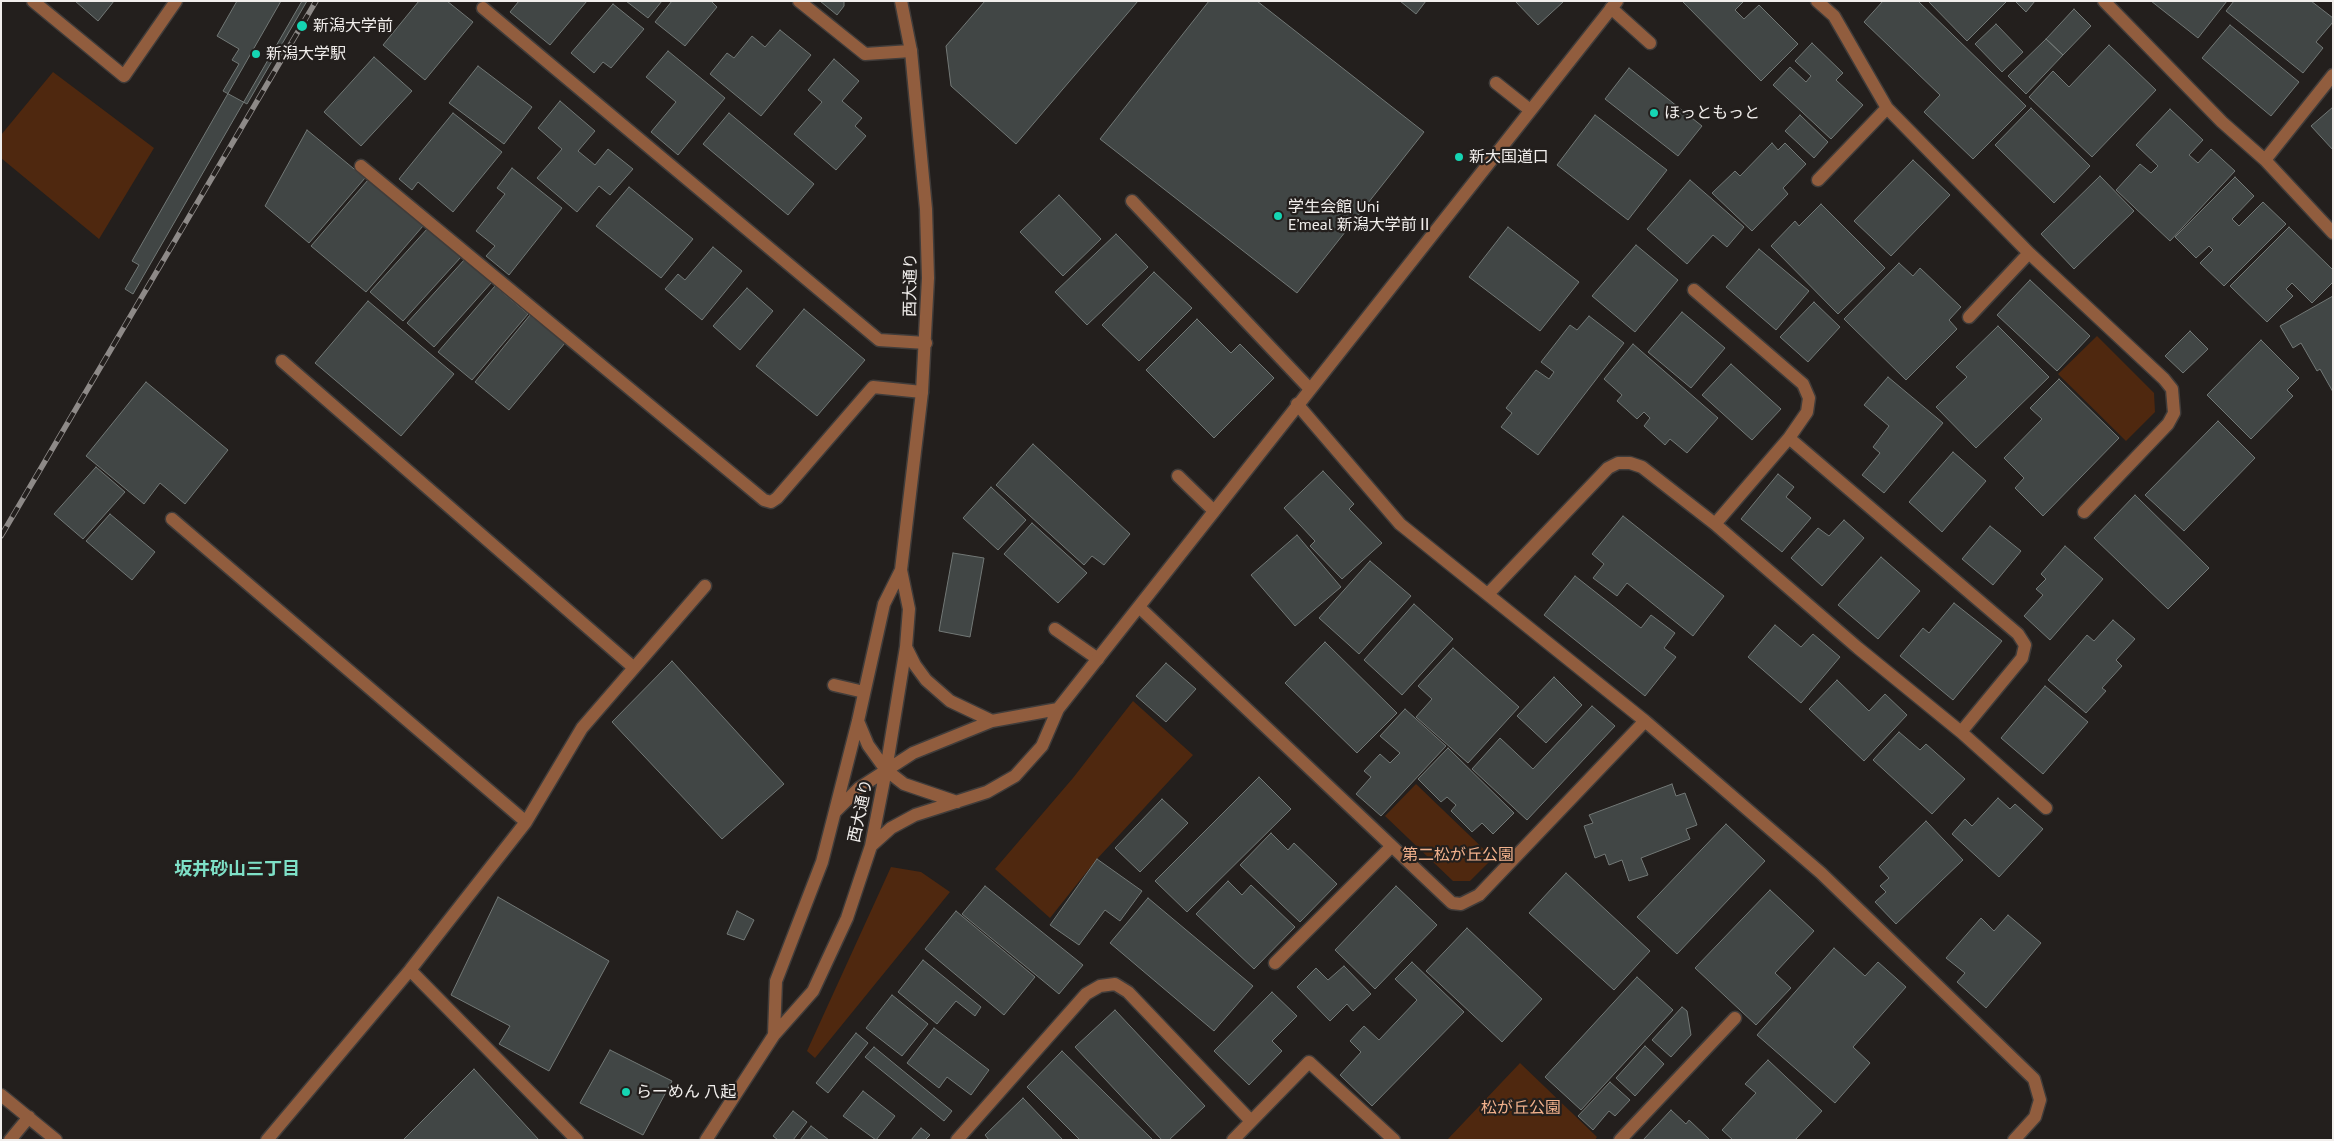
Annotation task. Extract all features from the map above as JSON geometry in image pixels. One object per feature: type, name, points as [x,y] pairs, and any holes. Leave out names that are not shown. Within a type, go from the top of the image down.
[{"type":"street","points":[[33,1],[124,76],[176,1]]},
{"type":"street","points":[[799,1],[865,54],[911,51]]},
{"type":"street","name":"西大通り","points":[[706,1140],[774,1035],[813,991],[847,918],[871,846],[886,770],[906,646],[909,609],[901,570],[922,392],[928,278],[926,209],[911,51],[902,1]]},
{"type":"street","points":[[1818,1],[1834,16],[1887,108],[2029,254],[2164,379],[2172,389],[2174,413],[2168,424],[2084,512]]},
{"type":"street","points":[[2104,1],[2222,122],[2265,160],[2333,233]]},
{"type":"street","points":[[871,846],[891,828],[915,815],[987,792],[1015,776],[1042,746],[1058,709],[1309,388],[1614,5],[1650,43]]},
{"type":"street","points":[[483,8],[879,340],[926,343]]},
{"type":"street","points":[[2265,160],[2333,75]]},
{"type":"street","points":[[1496,84],[1530,110]]},
{"type":"street","points":[[1818,180],[1887,108]]},
{"type":"street","points":[[361,166],[764,500],[771,502],[777,498],[873,387],[922,392]]},
{"type":"street","points":[[1132,201],[1309,388]]},
{"type":"street","points":[[1969,317],[2029,254]]},
{"type":"street","points":[[1694,290],[1803,384],[1809,398],[1807,412],[1789,438],[1715,524]]},
{"type":"street","points":[[282,361],[633,667]]},
{"type":"street","points":[[1298,404],[1400,524],[1645,721],[1821,873],[2034,1079],[2040,1100],[2035,1117],[2014,1140]]},
{"type":"street","points":[[1789,438],[2018,634],[2024,646],[2022,658],[1961,732]]},
{"type":"street","points":[[1488,594],[1600,475],[1618,463],[1642,467],[1715,524],[1858,648],[1961,732],[2046,808]]},
{"type":"street","points":[[1178,476],[1214,511]]},
{"type":"street","points":[[172,519],[526,822]]},
{"type":"street","name":"西大通り","points":[[774,1035],[776,981],[822,862],[858,721],[884,604],[901,570]]},
{"type":"street","points":[[267,1140],[410,970],[526,822],[582,728],[633,667],[678,625],[706,586]]},
{"type":"street","points":[[1139,607],[1452,903],[1470,902],[1479,895],[1645,721]]},
{"type":"street","points":[[1055,629],[1098,659]]},
{"type":"street","points":[[906,646],[915,665],[926,680],[950,701],[992,721]]},
{"type":"street","points":[[834,685],[864,692]]},
{"type":"street","points":[[836,810],[859,788],[913,753],[992,721],[1058,709]]},
{"type":"street","points":[[858,721],[868,745],[886,770],[904,784],[957,802]]},
{"type":"street","points":[[1275,963],[1391,847]]},
{"type":"street","points":[[410,970],[577,1140]]},
{"type":"street","points":[[957,1140],[1086,994],[1100,986],[1115,984],[1128,992],[1251,1121]]},
{"type":"street","points":[[1620,1140],[1734,1018]]},
{"type":"street","points":[[1233,1140],[1309,1062],[1394,1140]]},
{"type":"street","points":[[1,1094],[56,1140]]},
{"type":"street","points":[[10,1140],[28,1117]]},
{"type":"green space","points":[[53,72],[154,148],[99,239],[1,158],[1,135]]},
{"type":"green space","points":[[2097,336],[2154,393],[2155,412],[2126,441],[2058,374]]},
{"type":"green space","points":[[1133,701],[1193,755],[1097,859],[1050,918],[995,869],[1073,778]]},
{"type":"green space","name":"第二松が丘公園","points":[[1416,784],[1493,858],[1470,881],[1453,881],[1385,816]]},
{"type":"green space","points":[[891,867],[921,872],[950,892],[815,1058],[807,1051]]},
{"type":"green space","name":"松が丘公園","points":[[1520,1063],[1597,1137],[1595,1140],[1447,1140]]},
{"type":"building","points":[[75,1],[114,1],[98,21]]},
{"type":"building","name":"新潟大学駅","points":[[237,1],[307,1],[247,104],[223,91],[239,64],[232,60],[239,49],[217,36]]},
{"type":"building","points":[[281,1],[302,1],[133,294],[125,289],[139,265],[132,261]]},
{"type":"building","points":[[419,1],[447,1],[473,22],[425,80],[383,45]]},
{"type":"building","points":[[519,1],[587,1],[550,45],[510,12]]},
{"type":"building","points":[[626,1],[662,1],[648,18]]},
{"type":"building","points":[[672,1],[711,1],[717,7],[685,46],[655,22]]},
{"type":"building","points":[[820,1],[844,1],[844,6],[837,15]]},
{"type":"building","points":[[985,1],[1138,1],[1016,144],[951,86],[946,46]]},
{"type":"building","name":"学生会館 Uni E’meal 新潟大学前Ⅱ","points":[[1209,1],[1257,1],[1424,132],[1297,293],[1100,139]]},
{"type":"building","points":[[1400,1],[1426,1],[1416,14]]},
{"type":"building","points":[[1515,1],[1562,1],[1563,2],[1538,25]]},
{"type":"building","points":[[1682,1],[1744,1],[1735,10],[1744,19],[1759,5],[1798,44],[1761,81]]},
{"type":"building","points":[[1883,1],[1918,1],[2026,106],[1973,159],[1924,112],[1940,95],[1864,22]]},
{"type":"building","points":[[1928,1],[2007,1],[1967,41]]},
{"type":"building","points":[[2015,1],[2035,1],[2026,12]]},
{"type":"building","points":[[2151,1],[2227,1],[2198,38]]},
{"type":"building","points":[[2234,1],[2311,1],[2333,18],[2333,22],[2316,42],[2323,48],[2303,73],[2226,11]]},
{"type":"building","points":[[613,4],[644,29],[611,68],[603,62],[594,73],[571,53]]},
{"type":"building","points":[[2074,9],[2091,26],[2063,55],[2046,39]]},
{"type":"building","points":[[1996,24],[2023,52],[2002,72],[1975,44]]},
{"type":"building","points":[[2230,25],[2299,82],[2271,116],[2202,58]]},
{"type":"building","points":[[780,30],[811,55],[761,116],[710,74],[727,53],[734,58],[752,36],[765,47]]},
{"type":"building","points":[[2046,39],[2063,55],[2026,94],[2008,76]]},
{"type":"building","points":[[1812,43],[1843,73],[1836,80],[1863,105],[1831,139],[1773,85],[1790,67],[1806,82],[1811,76],[1795,61]]},
{"type":"building","points":[[2109,45],[2156,90],[2092,157],[2029,97],[2053,71],[2069,87]]},
{"type":"building","points":[[668,51],[725,98],[678,155],[651,132],[676,102],[646,77]]},
{"type":"building","points":[[374,57],[412,91],[361,146],[324,112]]},
{"type":"building","points":[[834,59],[859,81],[842,101],[862,118],[855,126],[866,136],[836,170],[794,134],[822,102],[808,90]]},
{"type":"building","points":[[478,66],[532,107],[504,144],[449,103]]},
{"type":"building","name":"ほっともっと","points":[[1629,68],[1702,126],[1678,156],[1605,99]]},
{"type":"building","points":[[560,101],[595,131],[578,151],[595,165],[608,149],[633,169],[610,195],[599,186],[577,212],[537,178],[562,149],[538,128]]},
{"type":"building","points":[[2333,107],[2333,150],[2311,126]]},
{"type":"building","points":[[2031,108],[2090,166],[2054,203],[1995,145]]},
{"type":"building","points":[[2170,109],[2203,140],[2189,155],[2198,163],[2211,149],[2235,171],[2170,241],[2116,190],[2140,164],[2151,173],[2158,166],[2136,145]]},
{"type":"building","points":[[453,113],[502,152],[453,212],[418,182],[412,190],[399,179]]},
{"type":"building","points":[[729,113],[814,184],[788,215],[703,144]]},
{"type":"building","points":[[1595,115],[1667,170],[1628,220],[1557,165]]},
{"type":"building","points":[[1800,115],[1828,142],[1814,158],[1785,131]]},
{"type":"building","points":[[307,130],[365,178],[309,243],[265,206]]},
{"type":"building","points":[[1772,143],[1778,150],[1785,143],[1806,164],[1783,188],[1788,194],[1752,231],[1712,193],[1735,171],[1740,176]]},
{"type":"building","points":[[1913,160],[1950,195],[1891,256],[1854,221]]},
{"type":"building","points":[[512,168],[562,208],[509,275],[486,256],[495,246],[476,231],[505,194],[497,188]]},
{"type":"building","points":[[2100,176],[2134,211],[2074,269],[2041,234]]},
{"type":"building","points":[[2235,177],[2254,196],[2232,219],[2239,226],[2263,202],[2286,224],[2224,286],[2200,263],[2213,250],[2209,246],[2196,258],[2175,237]]},
{"type":"building","points":[[368,180],[423,226],[366,292],[311,246]]},
{"type":"building","points":[[1690,180],[1744,227],[1727,247],[1713,235],[1687,264],[1647,229]]},
{"type":"building","points":[[629,187],[693,239],[661,278],[596,226]]},
{"type":"building","points":[[1059,195],[1101,239],[1063,276],[1020,232]]},
{"type":"building","points":[[1821,204],[1885,268],[1838,314],[1771,246],[1795,221],[1799,226]]},
{"type":"building","points":[[1508,227],[1579,282],[1540,331],[1469,277]]},
{"type":"building","points":[[2289,227],[2333,270],[2333,282],[2312,303],[2292,283],[2286,289],[2293,296],[2267,322],[2230,286]]},
{"type":"building","points":[[428,228],[461,257],[403,321],[370,292]]},
{"type":"building","points":[[1116,234],[1148,267],[1087,325],[1055,292]]},
{"type":"building","points":[[1636,245],[1678,280],[1635,332],[1592,296]]},
{"type":"building","points":[[713,247],[742,271],[702,320],[665,289],[678,274],[685,280]]},
{"type":"building","points":[[1759,249],[1809,291],[1776,330],[1726,287]]},
{"type":"building","points":[[465,259],[492,282],[434,347],[407,323]]},
{"type":"building","points":[[1899,263],[1913,276],[1920,268],[1961,307],[1949,320],[1957,329],[1906,380],[1844,319]]},
{"type":"building","points":[[1154,272],[1192,308],[1139,361],[1102,325]]},
{"type":"building","points":[[2030,280],[2090,336],[2057,371],[1997,315]]},
{"type":"building","points":[[495,286],[528,314],[472,380],[438,352]]},
{"type":"building","points":[[747,288],[773,311],[740,350],[713,326]]},
{"type":"building","points":[[2333,296],[2333,392],[2320,369],[2317,371],[2301,343],[2293,348],[2280,326]]},
{"type":"building","points":[[368,301],[454,374],[401,436],[315,363]]},
{"type":"building","points":[[1814,302],[1840,327],[1808,362],[1780,337]]},
{"type":"building","points":[[804,309],[865,360],[817,416],[756,366]]},
{"type":"building","points":[[1682,312],[1725,348],[1691,388],[1648,352]]},
{"type":"building","points":[[530,315],[565,343],[509,410],[475,382]]},
{"type":"building","points":[[1589,316],[1624,343],[1538,455],[1501,427],[1512,413],[1506,408],[1536,370],[1549,379],[1554,372],[1541,362],[1570,325],[1577,330]]},
{"type":"building","points":[[1197,319],[1231,353],[1240,344],[1274,378],[1214,438],[1146,370]]},
{"type":"building","points":[[1998,326],[2049,377],[1976,448],[1936,407],[1967,377],[1956,367]]},
{"type":"building","points":[[2190,331],[2208,349],[2183,373],[2165,356]]},
{"type":"building","points":[[2261,340],[2299,378],[2287,390],[2293,396],[2251,439],[2207,395]]},
{"type":"building","points":[[1633,344],[1718,418],[1687,453],[1670,439],[1665,445],[1644,426],[1650,418],[1644,412],[1637,419],[1617,401],[1622,395],[1604,379]]},
{"type":"building","points":[[1731,364],[1781,409],[1752,440],[1702,395]]},
{"type":"building","points":[[1888,377],[1943,423],[1884,493],[1862,475],[1880,453],[1873,447],[1889,426],[1864,405]]},
{"type":"building","points":[[2059,379],[2119,438],[2043,516],[2015,488],[2024,478],[2004,458],[2042,419],[2030,408]]},
{"type":"building","points":[[146,382],[228,450],[185,504],[160,483],[144,504],[86,456]]},
{"type":"building","points":[[2218,421],[2255,458],[2184,531],[2145,495]]},
{"type":"building","points":[[1033,444],[1130,534],[1104,565],[1092,556],[1084,565],[996,485]]},
{"type":"building","points":[[1953,452],[1986,481],[1942,532],[1909,502]]},
{"type":"building","points":[[96,467],[125,492],[83,539],[54,514]]},
{"type":"building","points":[[1323,471],[1354,504],[1349,509],[1382,543],[1342,579],[1310,546],[1315,541],[1284,508]]},
{"type":"building","points":[[1778,474],[1794,487],[1786,497],[1811,518],[1782,552],[1741,519]]},
{"type":"building","points":[[991,487],[1026,520],[998,550],[963,518]]},
{"type":"building","points":[[2135,495],[2209,568],[2168,609],[2094,538]]},
{"type":"building","points":[[110,514],[155,552],[132,580],[86,541]]},
{"type":"building","points":[[1623,516],[1724,596],[1693,636],[1627,583],[1617,596],[1593,578],[1604,564],[1592,554]]},
{"type":"building","points":[[1844,520],[1864,538],[1822,586],[1791,558],[1818,528],[1829,536]]},
{"type":"building","points":[[1032,523],[1087,573],[1058,603],[1004,554]]},
{"type":"building","points":[[1990,526],[2021,551],[1993,585],[1962,559]]},
{"type":"building","points":[[1297,535],[1341,587],[1295,626],[1251,575]]},
{"type":"building","points":[[2065,546],[2103,579],[2050,640],[2024,616],[2043,595],[2036,589],[2046,579],[2041,574]]},
{"type":"building","points":[[953,553],[984,558],[970,637],[939,631]]},
{"type":"building","points":[[1881,557],[1920,591],[1878,639],[1838,605]]},
{"type":"building","points":[[1370,561],[1411,596],[1359,654],[1319,618]]},
{"type":"building","points":[[1575,576],[1641,628],[1651,615],[1675,633],[1664,648],[1676,657],[1645,696],[1544,615]]},
{"type":"building","points":[[1954,603],[2002,641],[1953,700],[1900,656],[1923,628],[1929,633]]},
{"type":"building","points":[[1414,604],[1453,639],[1402,695],[1364,660]]},
{"type":"building","points":[[2113,620],[2135,639],[2116,660],[2122,666],[2102,688],[2106,691],[2086,713],[2048,680],[2087,635],[2094,641]]},
{"type":"building","points":[[1775,625],[1801,647],[1813,634],[1840,657],[1801,703],[1748,657]]},
{"type":"building","points":[[1325,642],[1397,713],[1357,753],[1285,683]]},
{"type":"building","points":[[1453,648],[1519,707],[1468,763],[1416,717],[1432,699],[1418,686]]},
{"type":"building","points":[[672,661],[784,784],[722,839],[612,722]]},
{"type":"building","points":[[1166,663],[1196,689],[1166,722],[1136,696]]},
{"type":"building","points":[[1554,677],[1582,705],[1546,743],[1517,716]]},
{"type":"building","points":[[1837,680],[1869,711],[1885,694],[1907,715],[1864,761],[1809,709]]},
{"type":"building","points":[[2045,686],[2088,722],[2043,774],[2001,738]]},
{"type":"building","points":[[1592,706],[1615,726],[1527,820],[1472,769],[1500,738],[1533,769]]},
{"type":"building","points":[[1405,709],[1446,746],[1381,816],[1356,794],[1371,777],[1364,771],[1380,754],[1390,763],[1400,753],[1380,736]]},
{"type":"building","points":[[1899,732],[1920,750],[1926,744],[1965,779],[1932,814],[1873,760]]},
{"type":"building","points":[[1448,748],[1514,813],[1493,834],[1482,823],[1472,832],[1451,811],[1456,805],[1447,797],[1441,802],[1418,779]]},
{"type":"building","points":[[1259,777],[1291,809],[1187,912],[1155,881]]},
{"type":"building","points":[[1672,784],[1676,796],[1685,793],[1697,825],[1686,829],[1690,839],[1641,858],[1648,875],[1629,881],[1622,860],[1609,865],[1605,854],[1595,858],[1584,826],[1593,823],[1589,815]]},
{"type":"building","points":[[1998,798],[2010,809],[2015,804],[2043,829],[1999,877],[1952,834],[1965,819],[1972,826]]},
{"type":"building","points":[[1162,799],[1188,823],[1140,872],[1115,848]]},
{"type":"building","points":[[1926,821],[1963,860],[1896,924],[1875,902],[1886,892],[1880,886],[1889,878],[1879,867]]},
{"type":"building","points":[[1726,824],[1765,861],[1677,954],[1637,917]]},
{"type":"building","points":[[1271,833],[1288,850],[1294,843],[1337,884],[1300,922],[1240,865]]},
{"type":"building","points":[[1097,859],[1142,891],[1120,921],[1105,910],[1079,945],[1050,925]]},
{"type":"building","points":[[1566,873],[1650,951],[1614,990],[1529,913]]},
{"type":"building","points":[[1228,881],[1242,895],[1251,885],[1295,927],[1254,969],[1196,914]]},
{"type":"building","points":[[985,886],[1083,965],[1059,994],[962,914]]},
{"type":"building","points":[[1396,886],[1437,925],[1375,989],[1335,950]]},
{"type":"building","points":[[1770,890],[1814,931],[1775,973],[1791,988],[1756,1025],[1695,968]]},
{"type":"building","points":[[498,897],[609,961],[549,1071],[499,1044],[510,1026],[451,995]]},
{"type":"building","points":[[1148,898],[1253,986],[1214,1031],[1110,943]]},
{"type":"building","points":[[737,911],[754,920],[744,940],[727,934]]},
{"type":"building","points":[[956,911],[1035,977],[1004,1015],[925,949]]},
{"type":"building","points":[[2008,915],[2041,943],[1986,1008],[1957,982],[1965,973],[1946,958],[1981,918],[1994,931]]},
{"type":"building","points":[[1467,928],[1542,999],[1502,1042],[1426,971]]},
{"type":"building","points":[[1834,948],[1865,976],[1878,962],[1906,987],[1853,1047],[1870,1063],[1835,1103],[1757,1035]]},
{"type":"building","points":[[923,960],[981,1007],[975,1016],[956,1001],[937,1024],[898,992]]},
{"type":"building","points":[[1412,962],[1464,1012],[1372,1106],[1340,1075],[1361,1052],[1350,1041],[1364,1026],[1379,1040],[1417,1000],[1395,979]]},
{"type":"building","points":[[1344,966],[1371,994],[1353,1011],[1347,1004],[1330,1021],[1297,987],[1316,968],[1328,980]]},
{"type":"building","points":[[1637,977],[1673,1010],[1581,1110],[1545,1077]]},
{"type":"building","points":[[1272,992],[1297,1016],[1272,1041],[1282,1051],[1249,1085],[1214,1051]]},
{"type":"building","points":[[892,995],[928,1024],[902,1056],[866,1028]]},
{"type":"building","points":[[1682,1007],[1687,1011],[1691,1035],[1671,1057],[1652,1040]]},
{"type":"building","points":[[1115,1010],[1205,1106],[1169,1140],[1162,1140],[1075,1047]]},
{"type":"building","points":[[934,1028],[989,1070],[971,1095],[947,1077],[939,1088],[907,1063]]},
{"type":"building","points":[[856,1033],[868,1043],[828,1093],[816,1083]]},
{"type":"building","points":[[1645,1046],[1664,1064],[1635,1096],[1616,1078]]},
{"type":"building","points":[[874,1047],[952,1111],[944,1121],[865,1057]]},
{"type":"building","name":"らーめん 八起","points":[[610,1050],[672,1081],[643,1135],[580,1103]]},
{"type":"building","points":[[1062,1051],[1153,1140],[1080,1140],[1027,1087]]},
{"type":"building","points":[[1768,1060],[1822,1111],[1795,1140],[1733,1140],[1722,1130],[1756,1093],[1745,1084]]},
{"type":"building","points":[[474,1069],[539,1140],[403,1140]]},
{"type":"building","points":[[1610,1082],[1630,1100],[1615,1116],[1609,1111],[1593,1130],[1578,1116]]},
{"type":"building","points":[[863,1091],[895,1116],[876,1140],[843,1116]]},
{"type":"building","points":[[1023,1098],[1063,1140],[989,1140],[985,1135]]},
{"type":"building","points":[[1671,1110],[1686,1124],[1689,1120],[1710,1140],[1643,1140]]},
{"type":"building","points":[[793,1111],[807,1122],[793,1140],[778,1140],[773,1136]]},
{"type":"building","points":[[811,1126],[829,1140],[800,1140]]},
{"type":"building","points":[[921,1128],[930,1135],[925,1140],[911,1140]]},
{"type":"railway","points":[[1,536],[316,1]]},
{"type":"place","name":"新潟大学前","points":[[302,26]]},
{"type":"place","name":"新潟大学駅","points":[[256,54]]},
{"type":"place","name":"ほっともっと","points":[[1654,113]]},
{"type":"place","name":"新大国道口","points":[[1459,157]]},
{"type":"place","name":"学生会館 Uni E’meal 新潟大学前Ⅱ","points":[[1278,216]]},
{"type":"place","name":"らーめん 八起","points":[[626,1092]]},
{"type":"district","name":"坂井砂山三丁目","points":[[237,870]]}]
